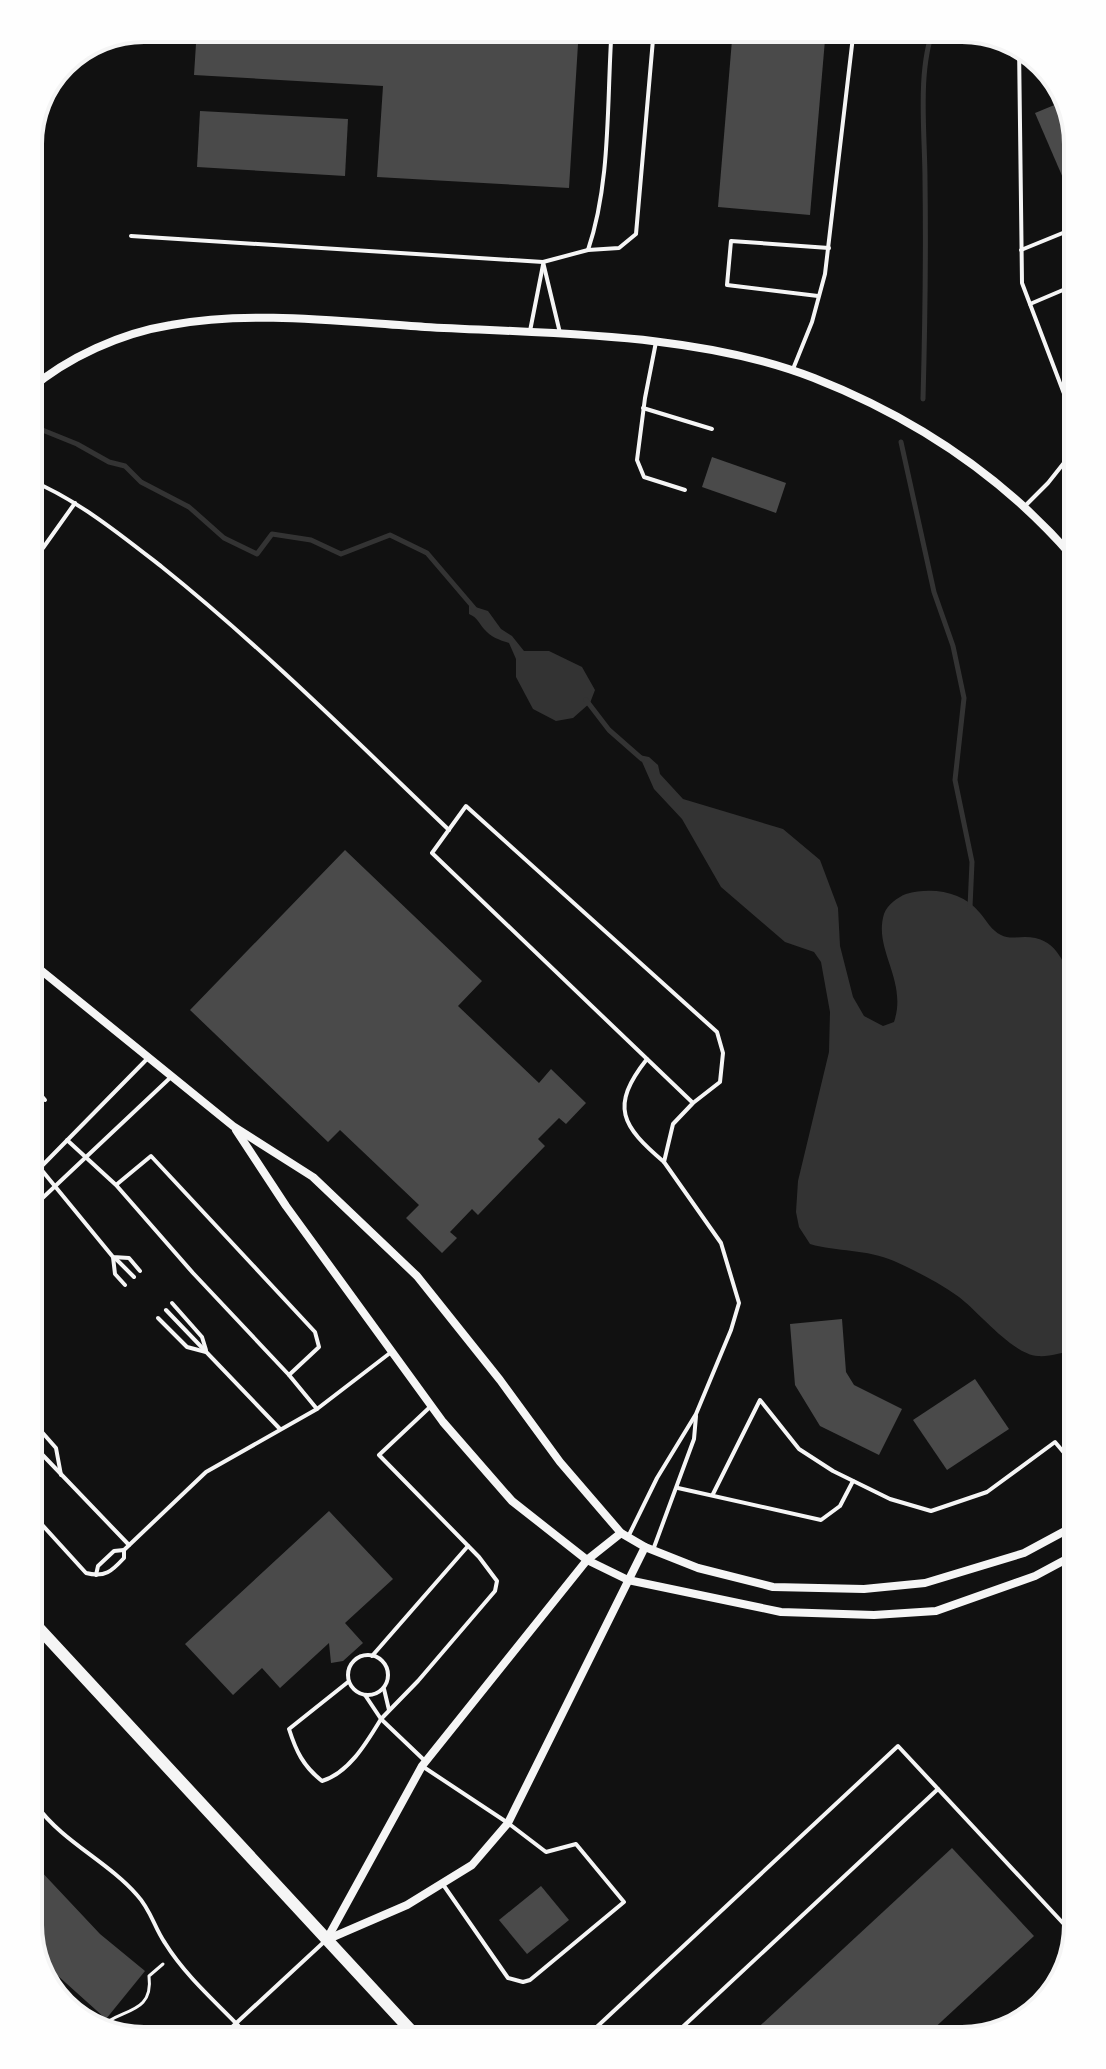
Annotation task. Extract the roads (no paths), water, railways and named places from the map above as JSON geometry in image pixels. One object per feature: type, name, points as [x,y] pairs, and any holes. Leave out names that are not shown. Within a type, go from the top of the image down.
[{"type":"main road","points":[[42,1632],[408,2027]]},
{"type":"street","points":[[42,379],[116,339],[172,324],[263,318],[656,342],[745,358],[813,377],[918,427],[964,457],[1025,506],[1064,548]]},
{"type":"street","points":[[42,971],[233,1126],[313,1177],[417,1276],[500,1380],[560,1462],[625,1535],[649,1549],[698,1568],[773,1587],[864,1589],[925,1583],[1024,1553],[1064,1531]]},
{"type":"street","points":[[233,1126],[286,1206],[432,1405],[512,1501],[587,1560],[628,1580],[781,1612],[874,1615],[936,1611],[1035,1576],[1064,1560]]},
{"type":"street","points":[[326,1940],[424,1763],[587,1560],[625,1535]]},
{"type":"street","points":[[326,1940],[407,1905],[472,1865],[508,1823],[628,1580],[649,1549]]},
{"type":"lane","points":[[588,250],[598,222],[611,42]]},
{"type":"lane","points":[[131,236],[543,262],[588,250],[619,248],[636,234],[653,42]]},
{"type":"lane","points":[[792,371],[812,322],[829,248],[852,42]]},
{"type":"lane","points":[[1019,59],[1022,283],[1064,394]]},
{"type":"lane","points":[[1021,250],[1064,232]]},
{"type":"lane","points":[[818,296],[727,285],[731,241],[829,248]]},
{"type":"lane","points":[[529,333],[543,262]]},
{"type":"lane","points":[[543,262],[560,335]]},
{"type":"lane","points":[[1030,304],[1064,290]]},
{"type":"lane","points":[[656,342],[637,460],[644,477],[685,490]]},
{"type":"lane","points":[[643,408],[712,429]]},
{"type":"lane","points":[[1025,506],[1064,463]]},
{"type":"lane","points":[[42,486],[75,503],[229,620],[449,830]]},
{"type":"lane","points":[[42,549],[75,503]]},
{"type":"lane","points":[[664,1162],[673,1124],[720,1082],[723,1053],[717,1032],[466,806],[432,853],[693,1103]]},
{"type":"lane","points":[[42,1166],[148,1058]]},
{"type":"lane","points":[[625,1535],[696,1414],[739,1303],[721,1243],[664,1162],[638,1139],[627,1121],[624,1098],[633,1077],[647,1059]]},
{"type":"lane","points":[[42,1199],[171,1077]]},
{"type":"lane","points":[[42,1096],[45,1100]]},
{"type":"lane","points":[[67,1140],[116,1185],[317,1409]]},
{"type":"lane","points":[[116,1185],[151,1156],[315,1332],[319,1347],[289,1375]]},
{"type":"lane","points":[[42,1170],[113,1257],[134,1277]]},
{"type":"lane","points":[[113,1257],[129,1258],[140,1271]]},
{"type":"lane","points":[[113,1257],[115,1274],[125,1285]]},
{"type":"lane","points":[[172,1303],[202,1337],[206,1352]]},
{"type":"lane","points":[[166,1310],[280,1429]]},
{"type":"lane","points":[[158,1318],[187,1347],[206,1352]]},
{"type":"lane","points":[[96,1576],[98,1566],[114,1551],[124,1550],[206,1472],[317,1409],[392,1351]]},
{"type":"lane","points":[[713,1494],[760,1400],[799,1449],[833,1471],[890,1499],[931,1511],[987,1492],[1055,1442],[1064,1453]]},
{"type":"lane","points":[[348,1682],[289,1729],[295,1750],[308,1770],[322,1781],[336,1777],[366,1743],[381,1719],[495,1591],[497,1581],[468,1546],[379,1455],[432,1405]]},
{"type":"lane","points":[[649,1549],[678,1488],[694,1439],[696,1414]]},
{"type":"lane","points":[[42,1432],[56,1448],[61,1475]]},
{"type":"lane","points":[[42,1455],[129,1545]]},
{"type":"lane","points":[[678,1488],[821,1520],[840,1506],[853,1481]]},
{"type":"lane","points":[[42,1525],[86,1573],[96,1576],[108,1574],[124,1558],[124,1550]]},
{"type":"lane","points":[[372,1656],[468,1546]]},
{"type":"lane","points":[[383,1688],[372,1695],[353,1689],[348,1682],[348,1671],[355,1660],[372,1656],[383,1662],[388,1675],[383,1688],[389,1710]]},
{"type":"lane","points":[[365,1695],[381,1719],[424,1763],[546,1852],[576,1844],[624,1902],[530,1980],[514,1981],[508,1978],[442,1883]]},
{"type":"lane","points":[[597,2027],[898,1746],[1064,1924]]},
{"type":"lane","points":[[683,2027],[938,1789]]},
{"type":"lane","points":[[42,1814],[48,1822],[108,1867],[137,1895],[151,1913],[163,1942],[186,1972],[241,2027]]},
{"type":"lane","points":[[233,2027],[326,1940]]},
{"type":"waterway","points":[[923,399],[923,102],[925,63],[930,42]]},
{"type":"waterway","points":[[42,430],[109,462],[125,466],[141,482],[189,507],[224,538],[257,554],[272,534],[311,540],[341,554],[390,535],[427,553],[474,608]]},
{"type":"waterway","points":[[901,442],[934,592],[953,646],[964,698],[955,780],[972,862],[970,907]]},
{"type":"waterway","points":[[586,700],[609,730],[642,759]]}]
